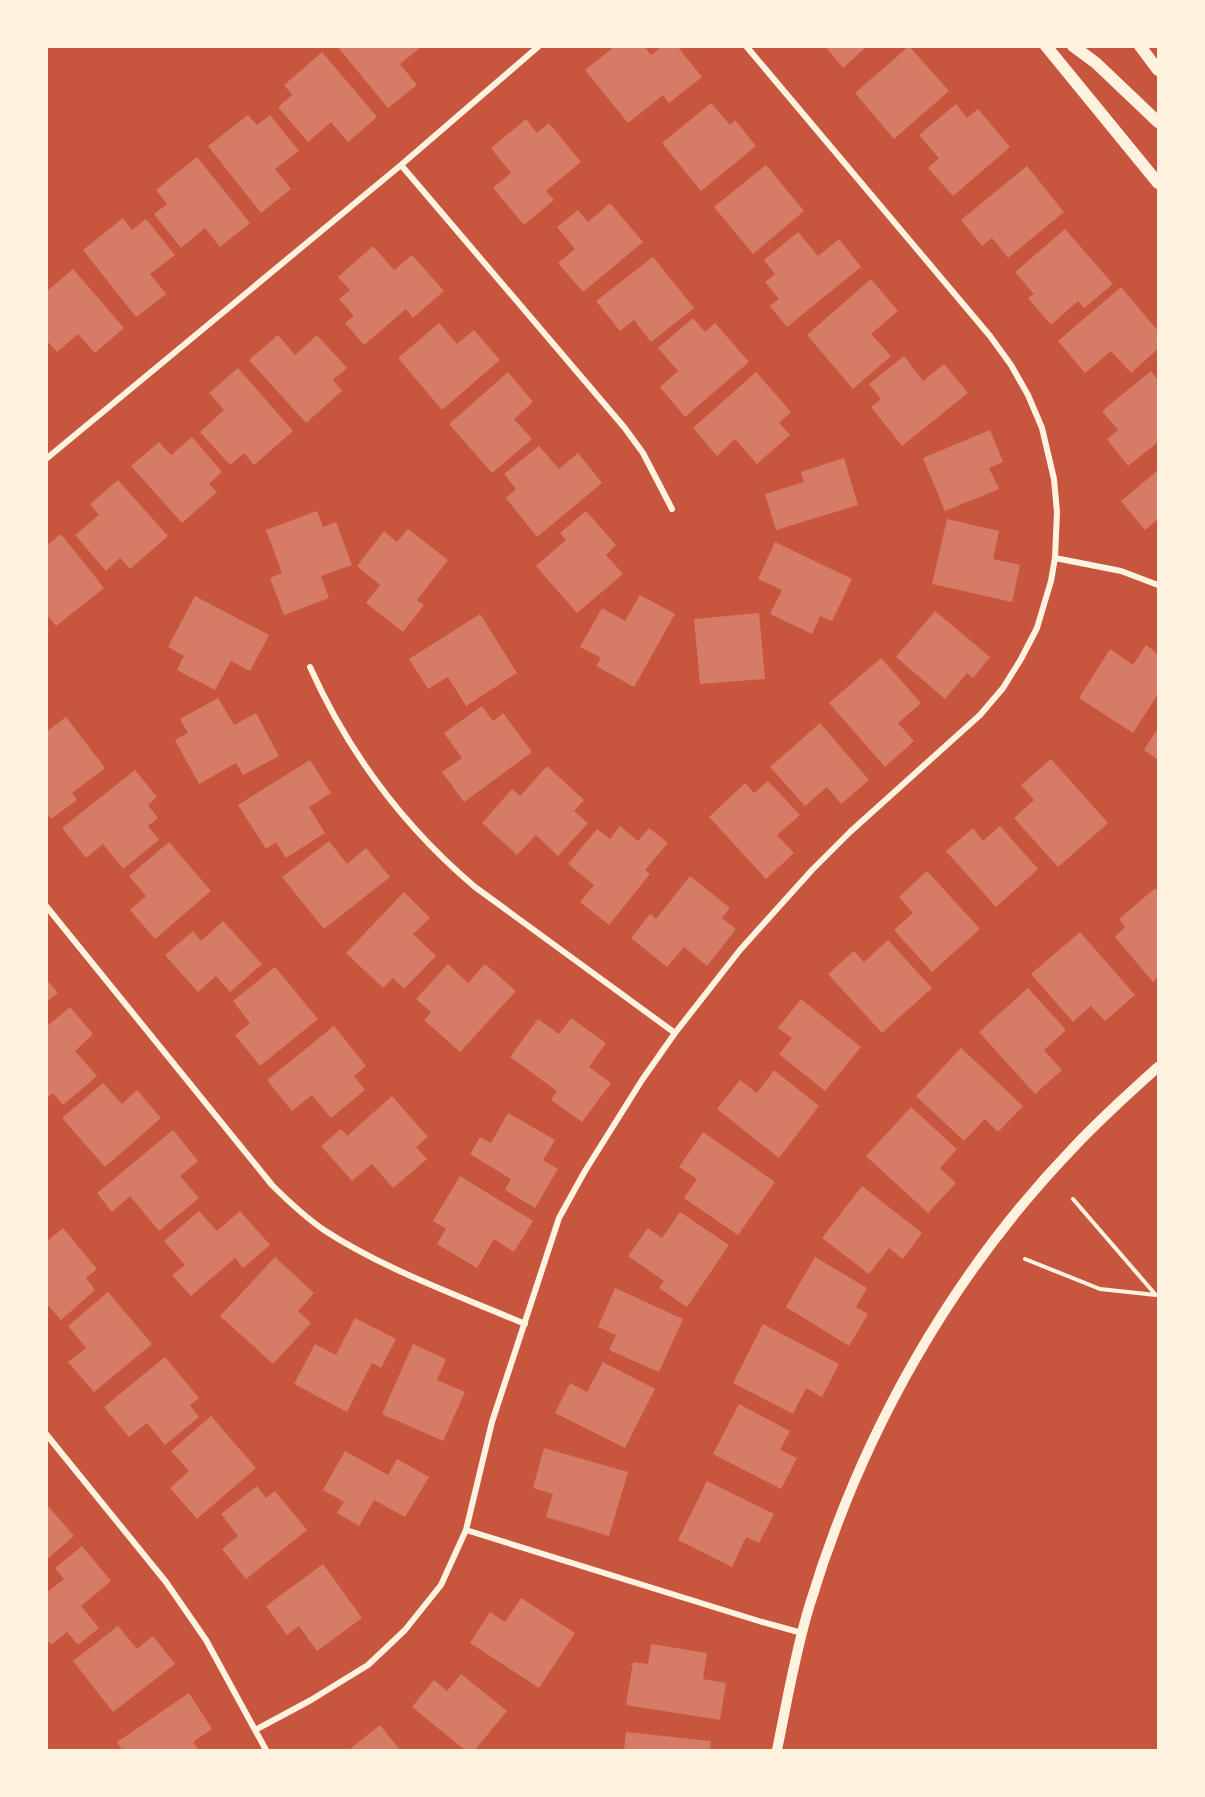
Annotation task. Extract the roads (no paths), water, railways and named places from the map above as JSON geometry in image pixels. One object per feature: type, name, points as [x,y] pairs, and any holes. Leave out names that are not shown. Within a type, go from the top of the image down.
[{"type":"main road","points":[[1046,46],[1158,183]]},
{"type":"main road","points":[[1073,46],[1096,63],[1158,122]]},
{"type":"main road","points":[[1140,46],[1158,70]]},
{"type":"street","points":[[46,459],[401,165],[539,46]]},
{"type":"street","points":[[255,1730],[318,1696],[368,1665],[405,1630],[441,1585],[466,1530],[492,1422],[559,1218],[585,1171],[642,1080],[675,1033],[740,950],[812,870],[850,832],[980,715],[1003,688],[1036,628],[1051,581],[1055,558],[1057,512],[1054,479],[1042,428],[1028,395],[1011,365],[990,336],[746,46]]},
{"type":"street","points":[[401,165],[624,427],[643,453],[672,509]]},
{"type":"street","points":[[1055,558],[1121,571],[1158,585]]},
{"type":"street","points":[[310,668],[326,704],[367,772],[417,833],[444,861],[475,887],[675,1033]]},
{"type":"street","points":[[46,906],[272,1185],[296,1208],[322,1229],[351,1246],[525,1324]]},
{"type":"street","points":[[777,1750],[802,1633],[834,1532],[857,1473],[885,1413],[948,1305],[1030,1195],[1113,1107],[1158,1067]]},
{"type":"street","points":[[46,1434],[166,1582],[206,1640],[266,1750]]},
{"type":"street","points":[[466,1530],[802,1633]]}]
